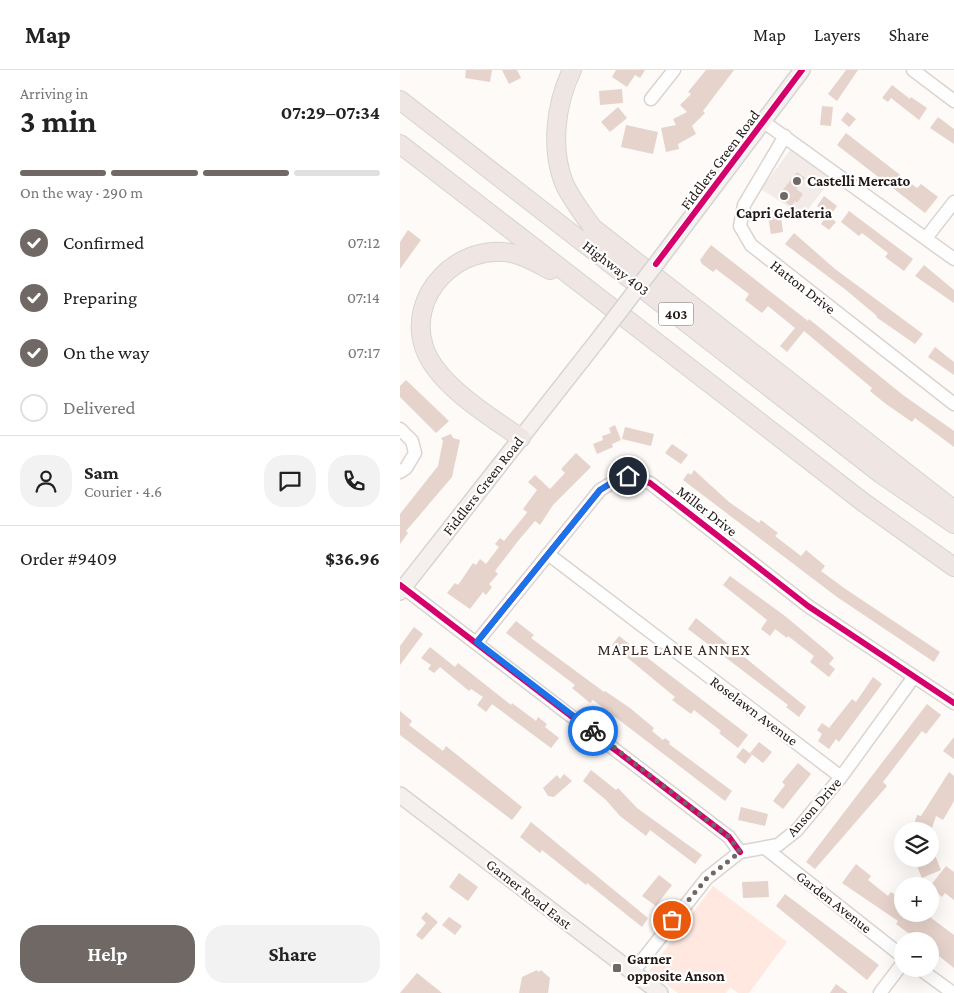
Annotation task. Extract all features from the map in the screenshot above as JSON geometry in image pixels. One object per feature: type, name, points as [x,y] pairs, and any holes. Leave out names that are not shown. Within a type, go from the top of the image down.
[{"type":"highway","points":[[572,70],[560,104],[557,128],[558,160],[564,183],[594,228],[954,510]]},
{"type":"highway","name":"Highway 403","points":[[400,100],[880,474],[954,524]]},
{"type":"highway","name":"403","points":[[400,144],[863,502],[954,567]]},
{"type":"highway","points":[[521,438],[487,414],[445,380],[429,358],[424,347],[422,332],[422,315],[429,294],[452,265],[465,258],[479,254],[510,253],[527,258],[602,300]]},
{"type":"main road","name":"Fiddlers Green Road","points":[[401,588],[597,341],[802,70]]},
{"type":"main road","name":"Garner Road East","points":[[400,794],[660,993]]},
{"type":"street","points":[[651,99],[674,70]]},
{"type":"street","points":[[912,70],[954,101]]},
{"type":"street","points":[[764,122],[954,259]]},
{"type":"street","name":"Hatton Drive","points":[[785,136],[744,205],[740,226],[751,245],[954,404]]},
{"type":"street","points":[[926,238],[954,202]]},
{"type":"street","points":[[400,429],[412,441],[415,453],[406,468],[400,472]]},
{"type":"street","name":"Miller Drive","points":[[477,642],[600,490],[617,479],[628,476],[650,483],[808,606],[913,678],[954,703]]},
{"type":"street","name":"Roselawn Avenue","points":[[548,554],[840,777]]},
{"type":"street","points":[[401,588],[477,642],[729,837],[740,852]]},
{"type":"street","name":"Anson Drive","points":[[633,972],[707,878],[740,852],[778,845],[797,830],[840,777],[913,678]]},
{"type":"street","name":"Garden Avenue","points":[[765,848],[894,950]]},
{"type":"street","points":[[880,993],[894,975]]},
{"type":"street","points":[[931,977],[953,993]]},
{"type":"shaded area","points":[[793,146],[833,177],[803,216],[761,189]]},
{"type":"shaded area","points":[[713,886],[787,942],[749,993],[738,993],[730,987],[726,993],[678,993],[649,971]]},
{"type":"building","points":[[466,70],[492,70],[490,82],[465,78]]},
{"type":"building","points":[[502,70],[517,70],[521,78],[509,84]]},
{"type":"building","points":[[616,70],[645,70],[640,78],[635,75],[627,87],[612,77]]},
{"type":"building","points":[[706,70],[734,70],[703,111],[705,113],[692,126],[696,134],[678,144],[679,149],[666,152],[661,128],[676,125],[673,119],[687,112],[680,105],[691,94],[688,92]]},
{"type":"building","points":[[846,70],[858,70],[837,101],[828,94]]},
{"type":"building","points":[[892,85],[910,99],[911,97],[927,108],[919,120],[891,98],[888,102],[882,98]]},
{"type":"building","points":[[622,89],[623,103],[600,105],[599,91]]},
{"type":"building","points":[[822,106],[833,107],[831,126],[820,125]]},
{"type":"building","points":[[618,107],[627,118],[610,132],[601,122]]},
{"type":"building","points":[[847,112],[856,119],[849,127],[841,120]]},
{"type":"building","points":[[938,117],[954,129],[954,144],[930,128]]},
{"type":"building","points":[[626,125],[658,132],[653,154],[621,147]]},
{"type":"building","points":[[846,133],[917,188],[921,184],[938,197],[925,213],[837,145]]},
{"type":"building","points":[[797,172],[805,178],[796,189],[803,194],[797,203],[795,201],[791,206],[778,196]]},
{"type":"building","points":[[824,196],[837,206],[830,216],[817,206]]},
{"type":"building","points":[[780,209],[783,232],[771,234],[767,211]]},
{"type":"building","points":[[849,211],[913,259],[904,271],[885,257],[888,253],[862,233],[859,236],[841,222]]},
{"type":"building","points":[[827,215],[836,222],[829,230],[821,224]]},
{"type":"building","points":[[408,230],[421,240],[400,269],[400,242]]},
{"type":"building","points":[[794,233],[835,269],[923,334],[915,344],[876,317],[846,290],[785,244]]},
{"type":"building","points":[[711,245],[808,321],[809,319],[903,395],[954,431],[954,447],[915,418],[912,422],[886,404],[870,391],[872,388],[804,331],[787,352],[780,346],[795,328],[768,306],[762,313],[745,300],[749,294],[716,269],[713,272],[702,264],[700,260]]},
{"type":"building","points":[[924,265],[954,290],[954,303],[915,276]]},
{"type":"building","points":[[935,347],[954,362],[954,375],[928,357]]},
{"type":"building","points":[[406,380],[449,421],[436,433],[400,397],[400,386]]},
{"type":"building","points":[[615,425],[621,440],[612,444],[613,447],[597,454],[593,444],[603,440],[602,436],[611,433],[609,428]]},
{"type":"building","points":[[625,427],[654,434],[651,446],[622,439]]},
{"type":"building","points":[[451,434],[453,438],[460,440],[452,477],[406,531],[408,533],[400,544],[400,514],[438,466],[443,441],[441,438]]},
{"type":"building","points":[[672,444],[688,455],[681,464],[665,453]]},
{"type":"building","points":[[576,453],[591,467],[553,505],[540,525],[535,521],[518,541],[495,571],[498,574],[489,584],[492,587],[486,595],[483,592],[470,609],[447,593],[455,583],[458,585],[473,563],[476,565],[480,559],[486,564],[499,547],[495,544],[500,538],[504,541],[526,514],[527,512],[523,509],[537,490],[528,482],[535,475],[550,489],[565,473],[561,469]]},
{"type":"building","points":[[694,470],[729,502],[759,523],[761,520],[778,533],[775,536],[801,556],[806,550],[825,566],[821,571],[940,652],[934,662],[837,597],[683,480],[688,473],[691,475]]},
{"type":"building","points":[[730,576],[785,616],[834,658],[829,664],[835,669],[829,677],[810,662],[814,656],[788,636],[787,638],[775,629],[770,636],[761,629],[767,620],[723,585]]},
{"type":"building","points":[[696,618],[806,707],[799,717],[786,707],[788,705],[688,629]]},
{"type":"building","points":[[516,621],[534,635],[531,638],[604,692],[630,708],[654,728],[652,731],[663,740],[665,738],[670,742],[669,744],[732,791],[725,801],[593,700],[590,703],[572,688],[575,685],[506,633]]},
{"type":"building","points":[[414,627],[423,634],[400,665],[400,646]]},
{"type":"building","points":[[619,636],[748,735],[738,748],[719,733],[721,731],[694,710],[691,714],[672,700],[675,697],[612,645]]},
{"type":"building","points":[[430,647],[455,667],[458,663],[511,705],[512,703],[536,721],[538,717],[547,724],[545,727],[559,738],[551,748],[492,704],[486,712],[477,705],[483,697],[471,689],[469,691],[440,667],[434,673],[428,669],[431,665],[421,658]]},
{"type":"building","points":[[873,677],[882,684],[839,742],[836,739],[829,749],[818,741],[822,734],[817,730],[822,723],[829,728],[852,699],[856,702]]},
{"type":"building","points":[[927,704],[941,715],[926,734],[922,731],[883,782],[887,786],[815,869],[806,862]]},
{"type":"building","points":[[400,711],[412,721],[409,725],[443,751],[446,746],[522,807],[512,820],[400,735]]},
{"type":"building","points":[[954,737],[954,759],[943,751]]},
{"type":"building","points":[[759,742],[772,752],[763,763],[750,753]]},
{"type":"building","points":[[743,748],[752,755],[745,764],[736,757]]},
{"type":"building","points":[[798,763],[811,774],[783,809],[773,801],[785,785],[782,782]]},
{"type":"building","points":[[591,770],[616,790],[618,788],[637,808],[702,855],[695,864],[650,830],[646,836],[620,816],[606,800],[583,781]]},
{"type":"building","points":[[949,772],[954,776],[954,801],[943,820],[936,816],[934,822],[915,822],[917,815],[921,816]]},
{"type":"building","points":[[564,774],[572,781],[554,797],[548,796],[543,788],[557,775],[560,779]]},
{"type":"building","points":[[741,807],[768,814],[765,826],[738,820]]},
{"type":"building","points":[[531,822],[648,918],[642,927],[587,883],[586,885],[542,850],[540,853],[520,837]]},
{"type":"building","points":[[856,864],[871,876],[868,880],[888,896],[891,892],[894,894],[894,918],[842,883]]},
{"type":"building","points":[[939,865],[941,870],[922,877],[917,867],[939,867]]},
{"type":"building","points":[[946,866],[954,872],[954,900],[945,893],[942,897],[939,894],[939,877],[937,877]]},
{"type":"building","points":[[459,873],[478,887],[468,901],[449,887]]},
{"type":"building","points":[[659,875],[672,885],[656,906],[642,896]]},
{"type":"building","points":[[768,881],[769,897],[743,898],[742,882]]},
{"type":"building","points":[[785,894],[879,965],[867,980],[776,906]]},
{"type":"building","points":[[426,912],[438,922],[422,940],[416,935],[426,923],[421,918]]},
{"type":"building","points":[[449,917],[462,926],[455,935],[442,925]]},
{"type":"building","points":[[897,922],[937,922],[954,935],[954,968],[939,956],[939,932],[907,932],[896,924]]},
{"type":"building","points":[[537,970],[539,972],[541,970],[550,978],[548,993],[519,993],[522,977]]},
{"type":"building","points":[[417,973],[442,993],[400,993]]},
{"type":"building","points":[[836,984],[848,993],[830,993]]},
{"type":"cycle path","points":[[656,264],[802,70]]},
{"type":"cycle path","points":[[477,642],[600,490],[614,482],[629,478],[650,483],[808,606],[954,703]]},
{"type":"cycle path","points":[[400,585],[729,837],[740,852]]},
{"type":"way so far","points":[[593,731],[729,837],[740,852],[707,878],[672,920]]},
{"type":"place","name":"Castelli Mercato","points":[[797,181]]},
{"type":"place","name":"Capri Gelateria","points":[[784,196]]},
{"type":"place","name":"Garner opposite Anson","points":[[617,968]]},
{"type":"district","name":"MAPLE LANE ANNEX","points":[[674,649]]},
{"type":"route","points":[[593,731],[477,642],[600,490],[617,479],[628,476]]}]
